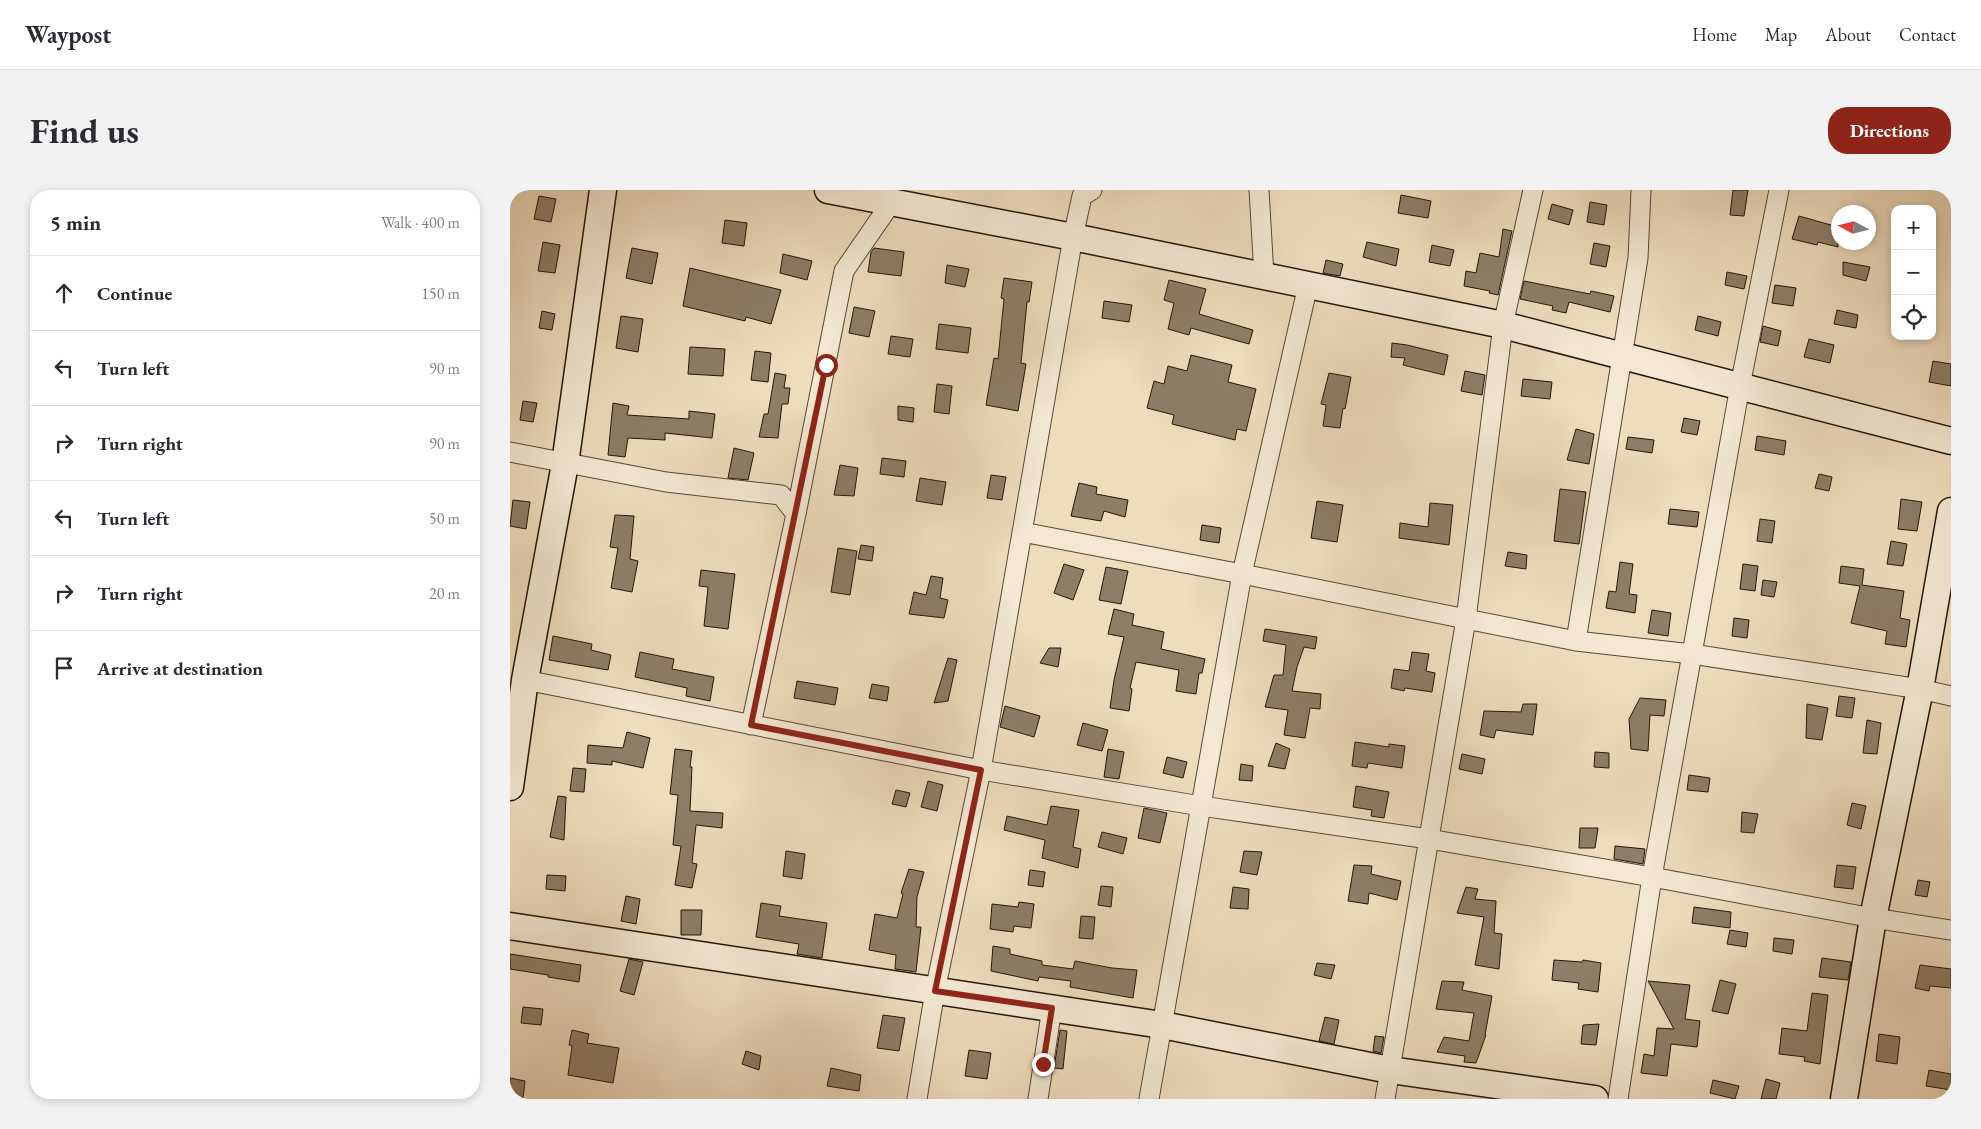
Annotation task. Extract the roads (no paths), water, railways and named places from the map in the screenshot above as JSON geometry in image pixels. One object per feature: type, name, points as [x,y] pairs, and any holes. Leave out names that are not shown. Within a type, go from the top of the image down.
[{"type":"street","points":[[510,788],[525,680],[565,464],[603,190]]},
{"type":"street","points":[[917,1099],[935,991],[981,770],[1073,237],[1082,196],[1092,190]]},
{"type":"street","points":[[1260,190],[1264,276]]},
{"type":"street","points":[[1385,1099],[1466,619],[1503,325],[1533,190]]},
{"type":"street","points":[[1576,641],[1638,258],[1642,190]]},
{"type":"street","points":[[1618,1099],[1652,877],[1740,386],[1779,190]]},
{"type":"street","points":[[838,191],[1503,325],[1951,441]]},
{"type":"street","points":[[751,725],[796,514],[844,271],[891,203]]},
{"type":"street","points":[[1149,1099],[1242,574],[1308,285]]},
{"type":"street","points":[[510,452],[666,482],[781,496],[796,514]]},
{"type":"street","points":[[1844,1099],[1873,918],[1920,689],[1951,511]]},
{"type":"street","points":[[1022,532],[1576,641],[1692,654],[1920,689],[1951,696]]},
{"type":"street","points":[[525,680],[981,770],[1201,806],[1428,839],[1652,877],[1873,918],[1951,930]]},
{"type":"street","points":[[510,926],[1162,1025],[1503,1093],[1595,1099]]},
{"type":"street","points":[[1038,1099],[1052,1008]]}]
